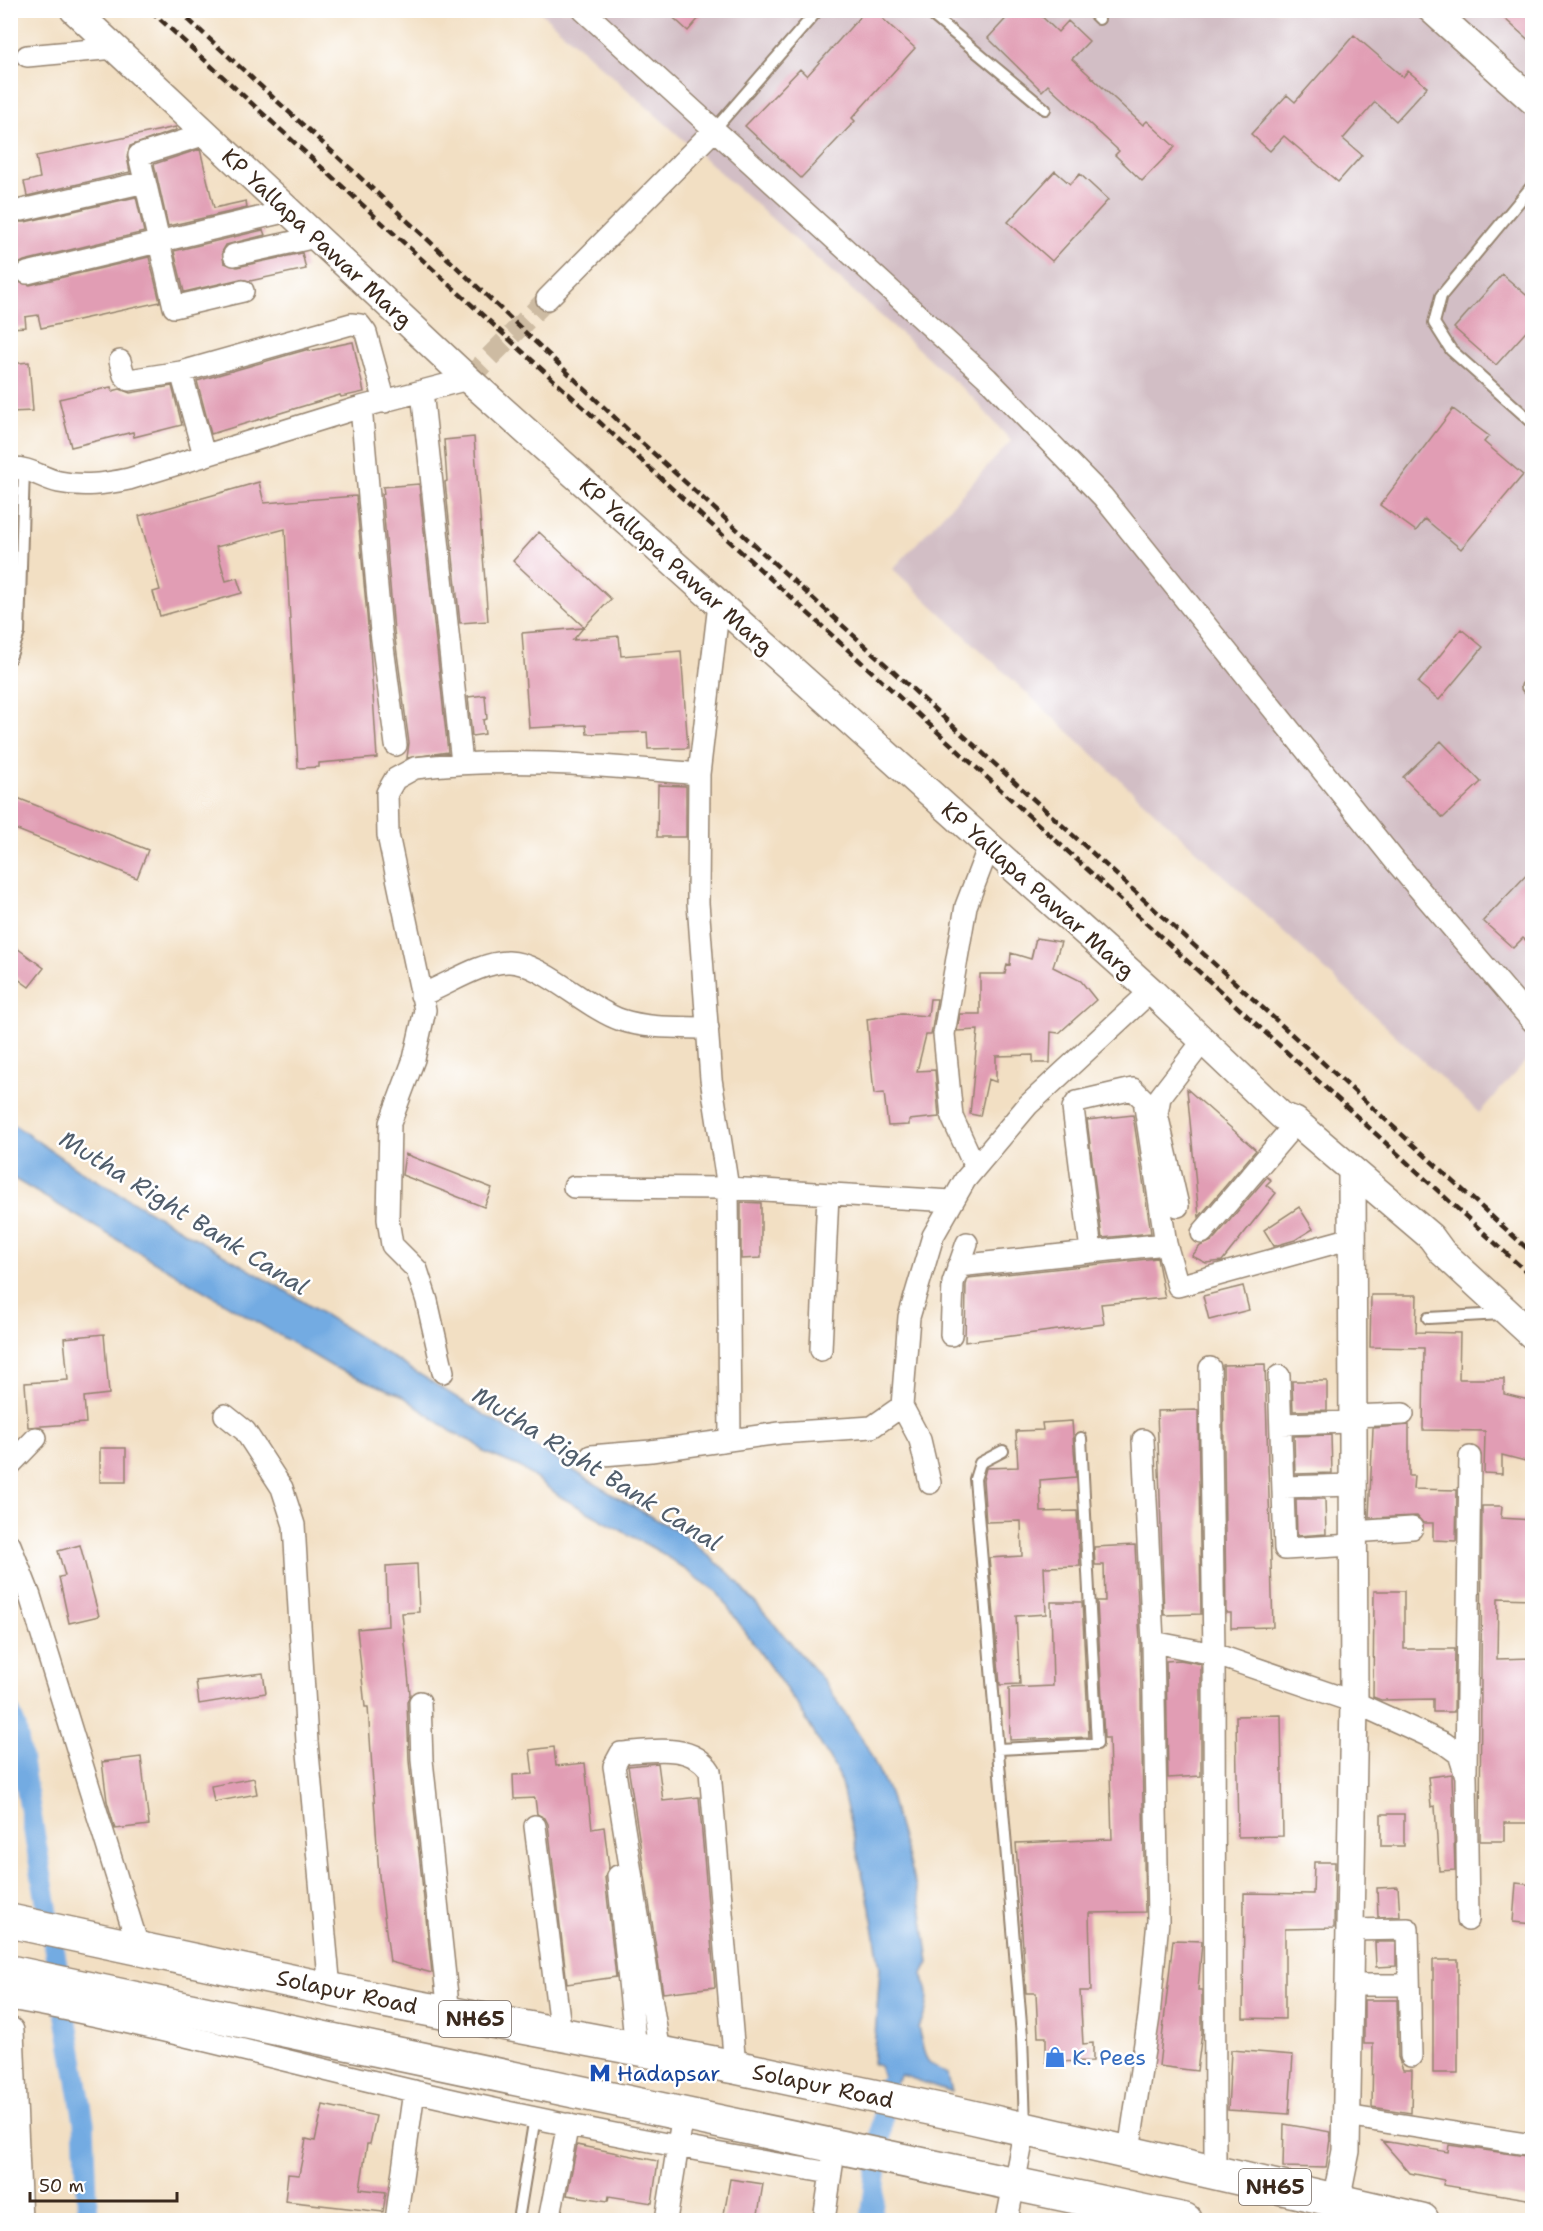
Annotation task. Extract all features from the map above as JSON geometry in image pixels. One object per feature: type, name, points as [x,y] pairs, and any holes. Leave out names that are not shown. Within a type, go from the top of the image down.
[{"type":"highway","name":"Solapur Road","points":[[16,1923],[449,2014],[735,2067],[1025,2128],[1422,2220]]},
{"type":"highway","name":"NH65","points":[[21,1988],[683,2114],[842,2157],[952,2169],[1178,2220]]},
{"type":"street","name":"KP Yallapa Pawar Marg","points":[[74,10],[468,379],[1151,991],[1286,1123],[1295,1121],[1352,1178],[1431,1237],[1442,1252],[1533,1335]]},
{"type":"street","points":[[583,10],[987,378],[1103,497],[1395,861],[1533,1021]]},
{"type":"street","points":[[1432,10],[1533,100]]},
{"type":"street","points":[[27,56],[115,48]]},
{"type":"street","points":[[547,299],[714,130]]},
{"type":"street","points":[[206,134],[139,154],[174,307],[243,291]]},
{"type":"street","points":[[22,210],[145,182]]},
{"type":"street","points":[[27,273],[288,211]]},
{"type":"street","points":[[234,255],[316,237]]},
{"type":"street","points":[[120,361],[124,375],[129,380],[181,372],[351,324],[360,325],[366,333],[385,402]]},
{"type":"street","points":[[181,372],[204,455]]},
{"type":"street","points":[[17,468],[58,482],[93,486],[129,479],[362,407],[468,379]]},
{"type":"street","points":[[422,391],[462,763]]},
{"type":"street","points":[[362,407],[381,632],[396,745]]},
{"type":"street","points":[[719,604],[699,774],[698,903],[711,1079],[728,1188],[730,1440]]},
{"type":"street","points":[[443,1372],[417,1270],[392,1245],[388,1219],[390,1123],[414,1059],[425,1010],[388,835],[387,793],[395,779],[415,768],[462,763],[586,764],[699,774]]},
{"type":"street","points":[[975,1167],[952,1117],[944,1034],[966,906],[990,846]]},
{"type":"street","points":[[421,995],[483,968],[507,962],[526,966],[619,1020],[650,1026],[708,1028]]},
{"type":"street","points":[[930,1484],[920,1440],[902,1406],[909,1317],[933,1236],[952,1201],[975,1167],[1028,1105],[1151,991]]},
{"type":"street","points":[[1178,1206],[1157,1114],[1160,1097],[1203,1041]]},
{"type":"street","points":[[1091,1251],[1072,1108],[1077,1102],[1133,1089],[1144,1100],[1166,1244],[1178,1286],[1352,1238]]},
{"type":"street","points":[[1202,1233],[1286,1123]]},
{"type":"street","points":[[1336,2201],[1344,2170],[1346,2116],[1354,1702],[1352,1178]]},
{"type":"street","points":[[574,1187],[728,1188],[952,1201]]},
{"type":"street","points":[[821,1350],[828,1194]]},
{"type":"street","points":[[951,1335],[950,1308],[958,1266],[967,1243]]},
{"type":"street","points":[[958,1266],[1166,1244]]},
{"type":"street","points":[[1210,1368],[1214,1654],[1215,2173]]},
{"type":"street","points":[[1279,1376],[1285,1549],[1412,1528]]},
{"type":"street","points":[[591,1456],[780,1433],[872,1427],[902,1406]]},
{"type":"street","points":[[1281,1424],[1403,1414]]},
{"type":"street","points":[[225,1415],[245,1431],[282,1488],[294,1525],[307,1742],[330,1989]]},
{"type":"street","points":[[10,1465],[36,1438]]},
{"type":"street","points":[[1129,2151],[1149,2016],[1158,1921],[1153,1642],[1143,1440]]},
{"type":"street","points":[[1468,1920],[1466,1776],[1470,1457]]},
{"type":"street","points":[[1283,1487],[1353,1485]]},
{"type":"street","points":[[10,1545],[30,1596],[139,1948]]},
{"type":"street","points":[[1153,1642],[1214,1654],[1354,1702],[1444,1743],[1459,1754],[1466,1776]]},
{"type":"street","points":[[420,1702],[422,1760],[449,2014]]},
{"type":"street","points":[[648,2051],[614,1766],[621,1753],[675,1749],[706,1765],[710,1771],[735,2067]]},
{"type":"street","points":[[535,1826],[561,2035]]},
{"type":"street","points":[[613,1828],[648,2051]]},
{"type":"street","points":[[1350,1930],[1408,1929],[1411,2056]]},
{"type":"street","points":[[1349,1984],[1409,1985]]},
{"type":"street","points":[[97,2003],[414,2091],[678,2148],[842,2157],[824,2220]]},
{"type":"street","points":[[10,2031],[18,2220]]},
{"type":"street","points":[[396,2220],[414,2091]]},
{"type":"street","points":[[666,2220],[683,2114]]},
{"type":"street","points":[[1346,2116],[1533,2145]]},
{"type":"street","points":[[549,2220],[567,2124]]},
{"type":"street","points":[[1007,2220],[1025,2128]]},
{"type":"lane","points":[[714,130],[819,10]]},
{"type":"lane","points":[[926,10],[1045,109]]},
{"type":"lane","points":[[1090,10],[1099,19]]},
{"type":"lane","points":[[1533,186],[1441,296],[1434,323],[1451,350],[1533,422]]},
{"type":"lane","points":[[10,658],[19,633],[17,468]]},
{"type":"lane","points":[[1428,1317],[1509,1314]]},
{"type":"lane","points":[[998,1749],[1097,1744],[1081,1438]]},
{"type":"lane","points":[[1003,1451],[980,1463],[975,1479],[1022,2036],[1025,2128]]},
{"type":"lane","points":[[609,1790],[613,1828]]},
{"type":"lane","points":[[518,2220],[535,2117]]},
{"type":"shaded area","points":[[539,11],[1532,11],[1532,1054],[1479,1113],[893,569],[1011,441],[972,397]]},
{"type":"water","points":[[10,1122],[79,1170],[286,1291],[613,1495],[684,1535],[729,1573],[824,1681],[867,1747],[889,1793],[921,1905],[929,1963],[923,1973],[928,1990],[927,2004],[918,2028],[928,2061],[948,2074],[952,2092],[902,2075],[894,2084],[886,2084],[879,2066],[873,2064],[880,1968],[870,1907],[839,1775],[798,1706],[717,1592],[660,1552],[561,1497],[520,1467],[484,1452],[475,1443],[455,1434],[401,1395],[333,1367],[11,1177]]},
{"type":"building","points":[[665,10],[706,10],[688,31]]},
{"type":"building","points":[[866,10],[873,10],[915,48],[852,118],[855,121],[801,178],[745,126],[800,69],[807,76]]},
{"type":"building","points":[[1014,10],[1035,10],[1058,32],[1068,21],[1089,41],[1072,59],[1143,125],[1147,121],[1175,147],[1142,181],[1115,155],[1119,151],[1048,85],[1042,91],[988,38]]},
{"type":"building","points":[[1495,10],[1533,10],[1533,44]]},
{"type":"building","points":[[1354,35],[1403,77],[1408,71],[1427,87],[1396,121],[1375,102],[1343,139],[1362,155],[1338,182],[1284,136],[1270,151],[1251,134],[1287,95],[1295,102]]},
{"type":"building","points":[[176,127],[176,130],[130,146],[127,157],[130,172],[27,196],[24,182],[40,178],[36,156]]},
{"type":"building","points":[[200,149],[214,208],[246,201],[247,208],[168,226],[154,164]]},
{"type":"building","points":[[1055,171],[1070,184],[1080,174],[1108,200],[1052,261],[1008,222]]},
{"type":"building","points":[[136,197],[144,232],[24,261],[18,264],[15,275],[18,282],[30,285],[149,257],[160,302],[41,328],[38,315],[25,317],[26,327],[10,328],[10,215],[18,222],[25,222]]},
{"type":"building","points":[[263,230],[265,235],[226,245],[222,252],[224,263],[237,267],[302,253],[306,269],[250,281],[240,279],[184,292],[174,251]]},
{"type":"building","points":[[1502,274],[1533,301],[1533,324],[1496,365],[1454,328]]},
{"type":"building","points":[[353,342],[364,392],[341,397],[340,395],[211,434],[197,381],[309,349],[309,351]]},
{"type":"building","points":[[29,362],[33,411],[10,412],[10,364]]},
{"type":"building","points":[[172,386],[182,425],[134,437],[133,432],[71,447],[59,399],[111,387],[112,391],[120,389],[130,393]]},
{"type":"building","points":[[1453,409],[1489,436],[1484,442],[1523,475],[1461,549],[1425,519],[1416,531],[1380,505]]},
{"type":"building","points":[[474,437],[488,621],[460,623],[445,482],[447,481],[444,440]]},
{"type":"building","points":[[259,482],[264,503],[356,496],[370,648],[377,758],[319,763],[319,767],[298,768],[285,529],[216,547],[226,581],[237,578],[242,593],[160,616],[153,592],[160,590],[139,516]]},
{"type":"building","points":[[419,484],[448,752],[407,758],[409,743],[394,631],[382,494],[384,494],[383,487]]},
{"type":"building","points":[[539,532],[611,599],[584,627],[513,561]]},
{"type":"building","points":[[583,628],[573,640],[619,636],[621,656],[681,651],[688,748],[648,749],[647,732],[587,734],[586,725],[529,728],[522,633]]},
{"type":"building","points":[[1461,629],[1483,647],[1439,700],[1418,683]]},
{"type":"building","points":[[485,695],[487,719],[483,720],[485,734],[472,736],[468,697]]},
{"type":"building","points":[[1441,741],[1481,782],[1443,818],[1403,777]]},
{"type":"building","points":[[658,785],[686,786],[686,837],[657,837]]},
{"type":"building","points":[[10,795],[148,850],[137,878],[10,827]]},
{"type":"building","points":[[1533,868],[1533,947],[1523,938],[1513,948],[1483,921]]},
{"type":"building","points":[[1036,938],[1061,942],[1053,967],[1081,981],[1096,1000],[1059,1033],[1051,1032],[1050,1063],[1033,1063],[1033,1055],[996,1056],[996,1082],[988,1079],[980,1116],[970,1114],[978,1030],[957,1031],[960,1014],[980,1014],[980,974],[1005,974],[1007,964],[1010,965],[1011,953],[1031,959]]},
{"type":"building","points":[[10,943],[44,968],[29,987],[10,973]]},
{"type":"building","points":[[930,999],[937,999],[931,1035],[926,1035],[917,1071],[935,1070],[939,1117],[909,1120],[909,1125],[888,1126],[884,1093],[874,1094],[867,1019],[902,1014],[928,1016]]},
{"type":"building","points":[[1187,1089],[1256,1150],[1199,1217]]},
{"type":"building","points":[[1133,1115],[1151,1233],[1102,1238],[1087,1120]]},
{"type":"building","points":[[405,1154],[492,1188],[484,1207],[402,1175]]},
{"type":"building","points":[[1267,1177],[1271,1180],[1266,1185],[1276,1193],[1222,1261],[1206,1263],[1192,1256],[1200,1246],[1212,1241]]},
{"type":"building","points":[[741,1202],[761,1203],[761,1258],[741,1259]]},
{"type":"building","points":[[1299,1207],[1313,1229],[1295,1240],[1274,1246],[1264,1230]]},
{"type":"building","points":[[1157,1258],[1165,1298],[1101,1304],[1104,1324],[965,1342],[968,1278]]},
{"type":"building","points":[[1243,1286],[1249,1310],[1209,1320],[1203,1296]]},
{"type":"building","points":[[1371,1295],[1417,1295],[1416,1332],[1460,1333],[1459,1379],[1504,1379],[1504,1394],[1533,1401],[1533,1463],[1502,1455],[1502,1474],[1484,1473],[1485,1431],[1423,1430],[1424,1348],[1370,1347]]},
{"type":"building","points":[[104,1334],[109,1394],[84,1397],[86,1423],[28,1427],[25,1383],[68,1380],[64,1338]]},
{"type":"building","points":[[1265,1364],[1273,1627],[1231,1628],[1231,1613],[1226,1613],[1223,1365]]},
{"type":"building","points":[[1292,1381],[1327,1381],[1327,1410],[1293,1411]]},
{"type":"building","points":[[1198,1410],[1201,1614],[1164,1615],[1157,1411]]},
{"type":"building","points":[[1072,1421],[1076,1477],[1040,1480],[1041,1512],[1077,1511],[1080,1566],[1044,1567],[1046,1614],[1016,1616],[1020,1684],[1000,1685],[989,1558],[1022,1556],[1021,1521],[986,1522],[983,1480],[986,1468],[1018,1467],[1016,1431],[1043,1430],[1042,1423]]},
{"type":"building","points":[[1409,1425],[1409,1476],[1414,1476],[1413,1489],[1457,1490],[1456,1541],[1433,1540],[1433,1523],[1423,1523],[1417,1516],[1369,1518],[1373,1428]]},
{"type":"building","points":[[1331,1435],[1332,1473],[1295,1474],[1294,1436]]},
{"type":"building","points":[[100,1448],[126,1448],[126,1482],[100,1482]]},
{"type":"building","points":[[1296,1499],[1325,1499],[1326,1534],[1297,1536]]},
{"type":"building","points":[[1482,1506],[1502,1506],[1501,1518],[1533,1520],[1533,1599],[1498,1598],[1497,1659],[1533,1658],[1533,1823],[1504,1823],[1504,1841],[1480,1841]]},
{"type":"building","points":[[80,1545],[99,1616],[69,1623],[59,1577],[65,1576],[58,1551]]},
{"type":"building","points":[[1135,1545],[1140,1642],[1145,1912],[1089,1913],[1091,1991],[1080,1991],[1083,2044],[1093,2043],[1093,2061],[1046,2062],[1046,2037],[1038,2037],[1036,1993],[1026,1993],[1016,1843],[1112,1839],[1109,1738],[1104,1738],[1097,1601],[1105,1601],[1104,1565],[1095,1565],[1094,1547]]},
{"type":"building","points":[[417,1564],[419,1612],[402,1613],[410,1694],[407,1702],[409,1761],[432,1973],[390,1962],[379,1876],[368,1707],[365,1707],[357,1629],[388,1626],[386,1566]]},
{"type":"building","points":[[1374,1591],[1404,1591],[1404,1649],[1455,1649],[1454,1712],[1433,1712],[1433,1699],[1381,1700],[1373,1697]]},
{"type":"building","points":[[1051,1602],[1082,1602],[1089,1737],[1010,1740],[1009,1688],[1053,1686]]},
{"type":"building","points":[[1180,1660],[1201,1664],[1201,1776],[1168,1778],[1166,1661]]},
{"type":"building","points":[[263,1673],[266,1693],[199,1704],[196,1681]]},
{"type":"building","points":[[1281,1715],[1283,1836],[1238,1837],[1236,1716]]},
{"type":"building","points":[[554,1747],[556,1766],[585,1763],[592,1829],[604,1827],[609,1867],[605,1877],[616,1977],[567,1984],[548,1824],[545,1818],[537,1814],[535,1798],[514,1799],[513,1775],[533,1774],[530,1750]]},
{"type":"building","points":[[141,1757],[149,1825],[115,1829],[107,1801],[102,1762]]},
{"type":"building","points":[[658,1763],[663,1801],[699,1797],[715,1987],[663,1993],[628,1766]]},
{"type":"building","points":[[1452,1774],[1455,1870],[1439,1871],[1435,1806],[1431,1807],[1428,1777]]},
{"type":"building","points":[[254,1778],[257,1794],[214,1802],[211,1786]]},
{"type":"building","points":[[1381,1814],[1404,1814],[1404,1846],[1381,1846]]},
{"type":"building","points":[[1314,1862],[1335,1862],[1334,1928],[1285,1929],[1285,2019],[1243,2018],[1244,1893],[1313,1894]]},
{"type":"building","points":[[1516,1883],[1533,1885],[1533,1924],[1513,1922]]},
{"type":"building","points":[[1398,1887],[1400,1916],[1378,1917],[1377,1888]]},
{"type":"building","points":[[1173,1940],[1202,1941],[1198,1990],[1202,1990],[1202,2033],[1197,2071],[1159,2066]]},
{"type":"building","points":[[1375,1942],[1396,1942],[1396,1966],[1376,1967]]},
{"type":"building","points":[[1433,1960],[1458,1960],[1458,2073],[1433,2073]]},
{"type":"building","points":[[1364,2000],[1397,2000],[1398,2057],[1403,2070],[1412,2070],[1411,2113],[1372,2107],[1373,2044],[1364,2044]]},
{"type":"building","points":[[1231,2050],[1293,2055],[1289,2114],[1228,2110]]},
{"type":"building","points":[[323,2105],[376,2116],[370,2144],[367,2144],[360,2189],[386,2192],[383,2212],[285,2201],[288,2174],[299,2175],[306,2139],[315,2141]]},
{"type":"building","points":[[1284,2124],[1331,2132],[1326,2168],[1283,2167]]},
{"type":"building","points":[[1382,2141],[1448,2152],[1449,2145],[1533,2157],[1533,2200],[1443,2185],[1444,2180],[1410,2173]]},
{"type":"building","points":[[577,2145],[658,2161],[652,2203],[609,2196],[608,2201],[567,2195]]},
{"type":"building","points":[[730,2179],[763,2184],[757,2220],[723,2220]]},
{"type":"waterway","points":[[10,1713],[16,1727],[84,2122],[88,2220]]},
{"type":"waterway","name":"Mutha Right Bank Canal","points":[[871,2220],[886,2087]]},
{"type":"tunnel","points":[[468,379],[547,299]]},
{"type":"railway","points":[[150,10],[1532,1277]]},
{"type":"railway","points":[[178,10],[426,238],[629,431],[1532,1253]]},
{"type":"place","name":"K. Pees","points":[[1055,2057]]},
{"type":"place","name":"Hadapsar","points":[[600,2073]]}]
